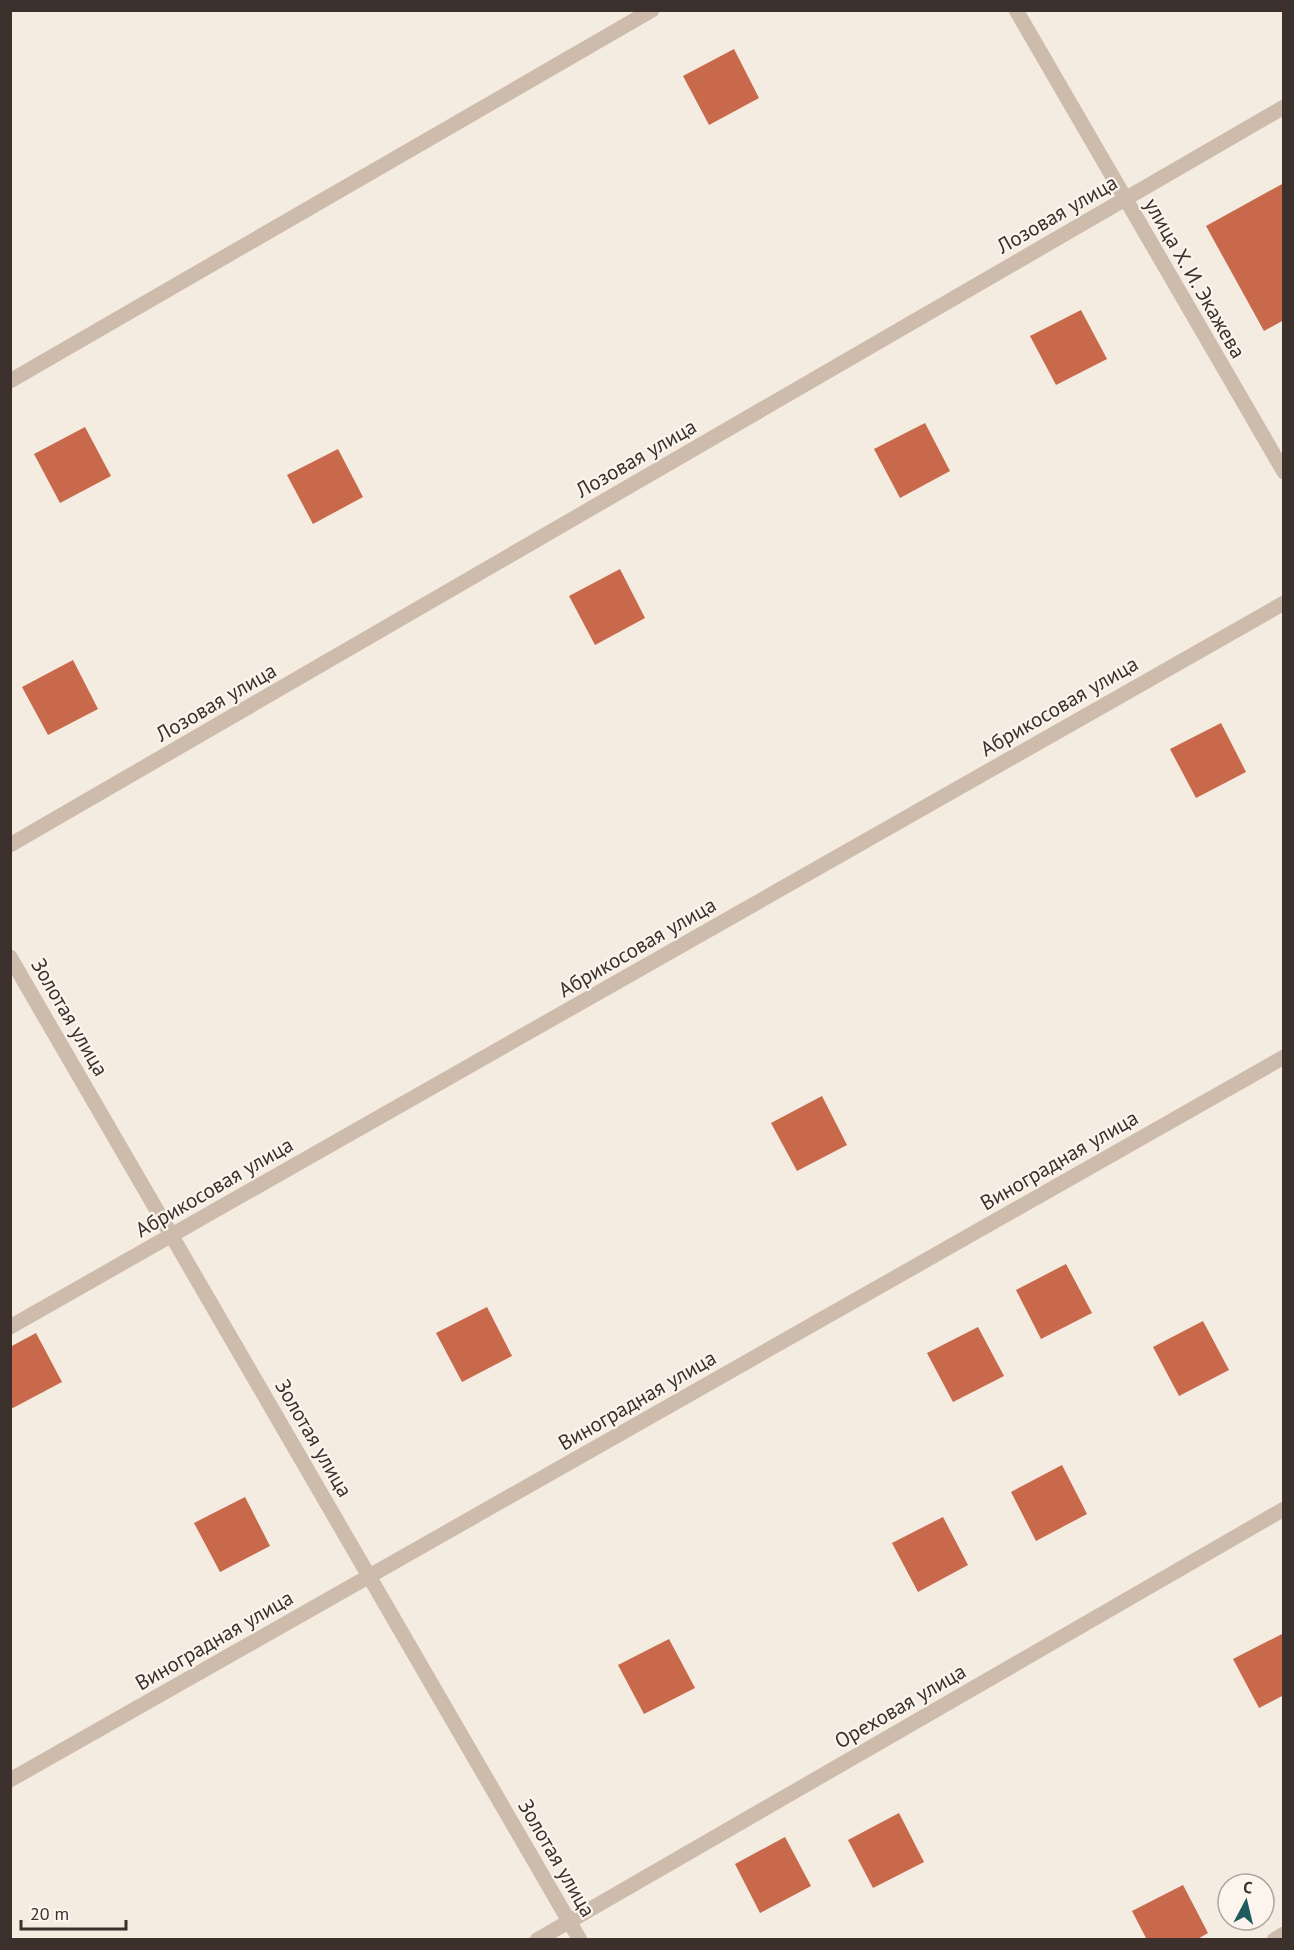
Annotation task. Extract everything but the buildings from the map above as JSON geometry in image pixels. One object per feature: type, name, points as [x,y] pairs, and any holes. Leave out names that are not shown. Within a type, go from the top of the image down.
[{"type":"street","points":[[10,381],[652,10]]},
{"type":"street","name":"улица Х. И. Экажева","points":[[1016,10],[1284,472]]},
{"type":"street","name":"Лозовая улица","points":[[10,845],[1284,107]]},
{"type":"street","name":"Абрикосовая улица","points":[[10,1327],[1284,603]]},
{"type":"street","name":"Золотая улица","points":[[10,957],[580,1940]]},
{"type":"street","name":"Виноградная улица","points":[[10,1780],[1284,1057]]},
{"type":"street","name":"Ореховая улица","points":[[537,1940],[1284,1509]]},
{"type":"street","points":[[1274,1940],[1284,1934]]}]
